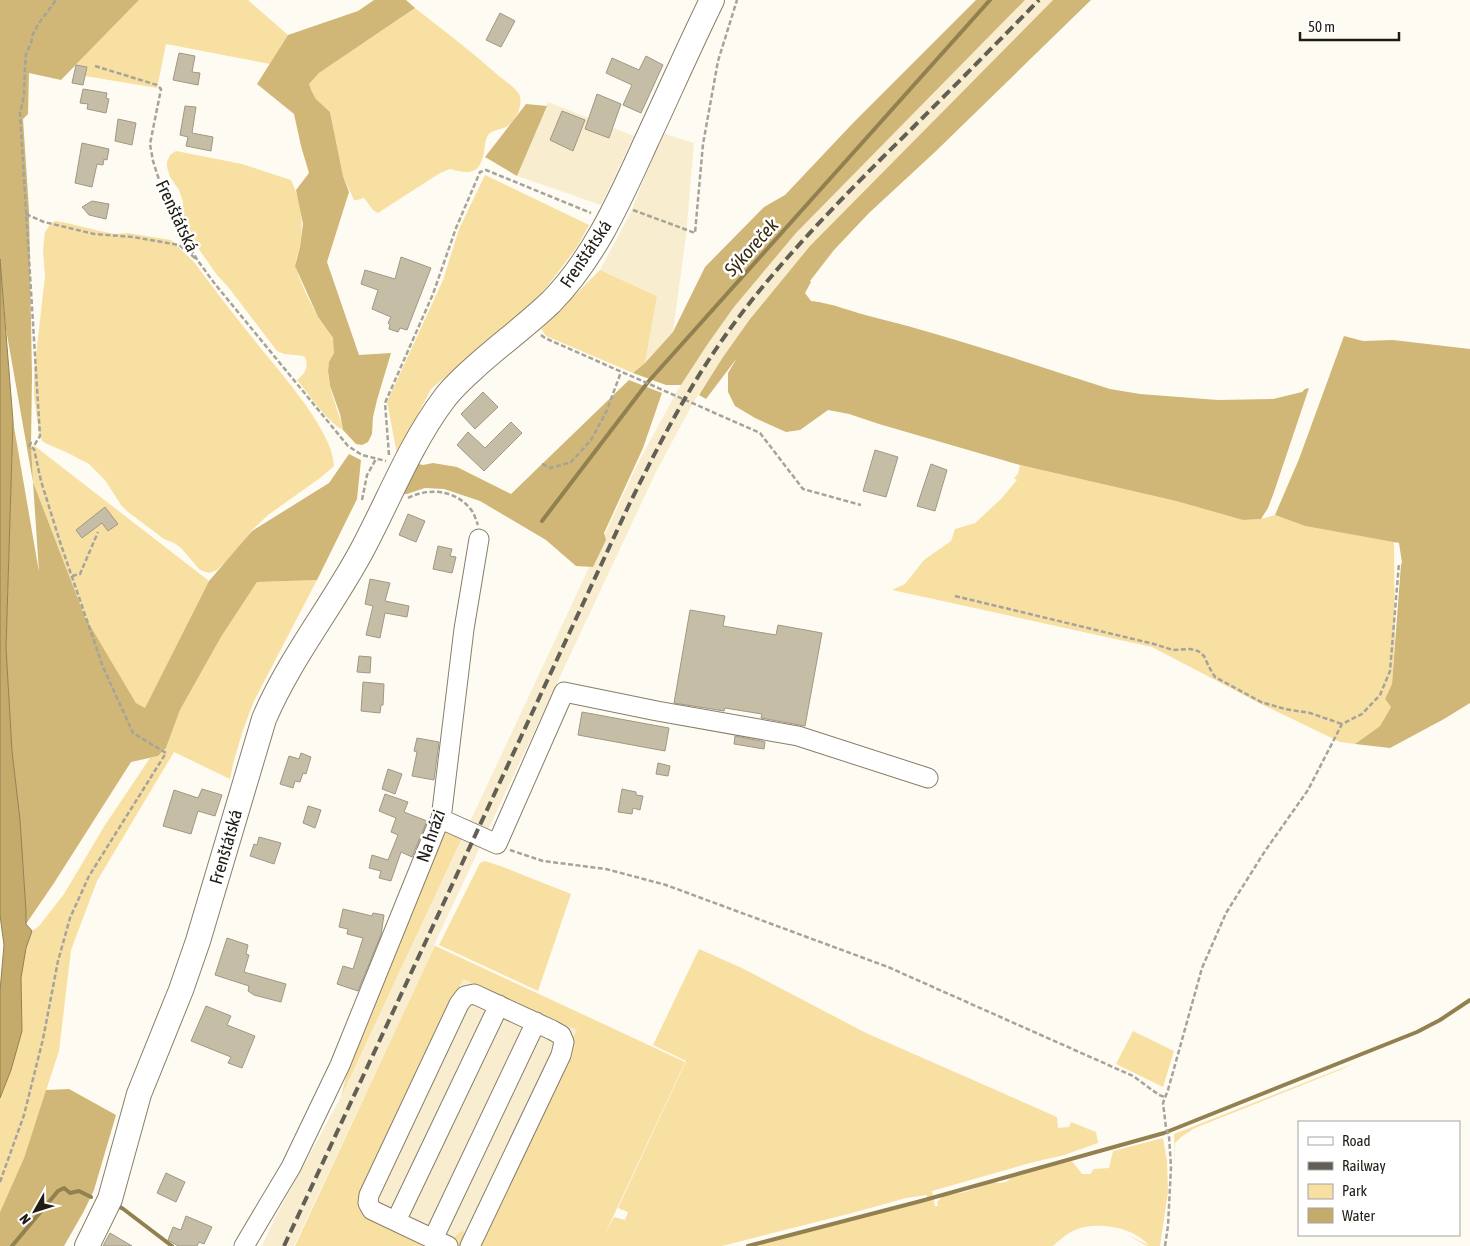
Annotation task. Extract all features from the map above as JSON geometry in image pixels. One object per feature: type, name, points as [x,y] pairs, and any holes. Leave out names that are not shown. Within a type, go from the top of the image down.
[{"type":"main road","name":"Frenštátská","points":[[87,1246],[108,1203],[139,1094],[181,990],[198,941],[264,720],[281,683],[361,552],[396,499],[397,464],[430,422],[453,388],[561,292],[587,256],[613,213],[712,0]]},
{"type":"street","name":"Na hrázi","points":[[244,1246],[291,1167],[340,1065],[441,819],[464,629],[478,539]]},
{"type":"street","points":[[441,819],[497,844],[564,692],[798,736],[928,778]]},
{"type":"street","points":[[470,1246],[561,1055],[564,1042],[561,1035],[536,1022],[474,994],[465,996],[459,1004],[368,1195],[368,1203],[372,1210],[440,1242],[536,1022]]},
{"type":"street","points":[[396,1221],[499,1005]]},
{"type":"path","points":[[56,0],[39,23],[26,54],[24,96],[20,113],[40,436],[35,444],[31,443],[29,446],[34,449],[41,481],[103,667],[133,733],[172,755]]},
{"type":"path","points":[[397,464],[385,403],[433,294],[456,228],[480,172],[486,170],[613,213],[695,233],[702,144],[718,61],[737,0]]},
{"type":"path","name":"Frenštátská","points":[[96,66],[157,85],[161,89],[150,144],[153,161],[163,192],[183,237],[215,284],[348,446],[362,455],[397,464]]},
{"type":"path","points":[[26,214],[44,222],[94,234],[133,237],[179,245],[198,260]]},
{"type":"path","points":[[528,322],[545,338],[760,433],[803,489],[861,505]]},
{"type":"path","points":[[542,464],[551,468],[571,462],[590,440],[607,410],[621,372]]},
{"type":"path","points":[[362,500],[367,475],[377,459]]},
{"type":"path","points":[[396,499],[409,498],[421,493],[437,492],[450,494],[461,500],[473,511],[478,525],[478,539]]},
{"type":"path","points":[[72,576],[80,574],[98,532]]},
{"type":"path","points":[[1165,1246],[1170,1192],[1169,1136],[1166,1128],[1163,1103],[1202,968],[1226,913],[1265,851],[1308,790],[1342,724],[1362,714],[1380,695],[1390,671],[1399,563]]},
{"type":"path","points":[[955,596],[1173,650],[1190,649],[1204,656],[1208,667],[1215,677],[1261,702],[1285,709],[1310,713],[1342,724]]},
{"type":"path","points":[[0,1182],[24,1115],[43,1039],[58,961],[70,918],[89,876],[166,753]]},
{"type":"path","points":[[497,844],[514,852],[543,861],[606,868],[666,886],[879,964],[1133,1076],[1165,1096]]},
{"type":"shaded area","points":[[0,0],[139,0],[61,80],[29,73],[28,114],[23,119],[29,210],[33,482],[6,329],[0,259]]},
{"type":"shaded area","points":[[374,0],[406,0],[415,8],[319,73],[309,84],[316,99],[330,112],[343,176],[349,192],[327,262],[359,355],[391,353],[373,417],[372,434],[368,442],[362,445],[356,444],[343,430],[340,414],[330,386],[328,371],[329,362],[334,353],[333,338],[318,317],[295,266],[303,224],[296,190],[309,173],[294,114],[257,84],[288,35],[358,11]]},
{"type":"shaded area","points":[[976,0],[1025,0],[796,233],[734,307],[681,385],[666,385],[633,373],[645,363],[673,332],[705,267],[764,207],[785,195],[853,123]]},
{"type":"shaded area","points":[[1025,0],[1053,0],[811,246],[750,319],[693,403],[657,470],[434,945],[685,1062],[599,1246],[295,1246],[391,1039],[294,1246],[262,1246],[276,1216],[341,1097],[639,461],[676,393],[734,307],[796,233]]},
{"type":"shaded area","points":[[1053,0],[1091,0],[935,152],[869,213],[834,250],[810,281],[805,293],[811,301],[933,333],[1110,389],[1140,394],[1218,400],[1273,399],[1302,392],[1309,388],[1274,492],[1268,508],[1261,519],[1243,520],[1176,501],[1020,465],[849,414],[828,410],[800,430],[786,432],[755,418],[735,406],[728,392],[728,373],[737,358],[706,399],[699,395],[750,319],[810,246]]},
{"type":"shaded area","points":[[548,102],[634,136],[601,205],[517,176]]},
{"type":"shaded area","points":[[526,104],[547,106],[517,176],[485,157]]},
{"type":"shaded area","points":[[662,133],[694,143],[686,236],[673,332],[645,363],[657,296],[600,270],[630,214]]},
{"type":"shaded area","points":[[1344,336],[1363,341],[1393,340],[1470,349],[1470,703],[1390,748],[1355,744],[1380,726],[1391,707],[1385,699],[1392,684],[1402,563],[1399,543],[1305,526],[1275,515],[1299,459]]},
{"type":"shaded area","points":[[629,380],[662,393],[643,448],[604,533],[606,540],[593,567],[576,566],[546,540],[480,501],[444,489],[425,488],[407,494],[399,494],[415,463],[423,465],[433,463],[457,467],[511,494]]},
{"type":"shaded area","points":[[13,421],[39,572],[33,482],[85,617],[136,703],[145,708],[209,581],[252,531],[329,483],[349,454],[361,460],[357,499],[317,580],[257,582],[221,637],[180,710],[166,748],[158,756],[131,762],[26,924],[20,820],[12,751],[6,648]]},
{"type":"shaded area","points":[[69,1089],[116,1115],[94,1190],[64,1246],[0,1246],[0,1212],[24,1158],[46,1090]]},
{"type":"green space","points":[[139,0],[248,0],[288,35],[270,64],[166,44],[157,88],[85,76],[87,67],[76,65]]},
{"type":"green space","points":[[415,8],[517,91],[521,101],[518,113],[510,124],[488,135],[482,161],[475,170],[465,172],[450,169],[440,173],[378,213],[373,210],[364,198],[354,200],[343,176],[330,112],[316,99],[309,84],[319,73]]},
{"type":"green space","points":[[176,151],[242,164],[291,180],[297,196],[302,220],[296,268],[312,305],[335,344],[328,366],[328,378],[343,430],[331,421],[297,380],[306,370],[305,357],[277,351],[217,275],[196,245],[184,224],[182,215],[183,202],[167,167],[170,155]]},
{"type":"green space","points":[[485,175],[589,225],[577,247],[542,293],[431,389],[397,454],[387,402],[443,280],[459,229]]},
{"type":"green space","points":[[55,221],[115,234],[128,233],[171,240],[194,262],[290,384],[315,418],[325,436],[332,452],[334,466],[268,515],[251,531],[234,554],[217,570],[209,573],[200,570],[181,548],[164,539],[128,512],[121,505],[105,480],[89,464],[42,441],[34,396],[34,373],[45,276],[43,250],[45,232]]},
{"type":"green space","points":[[600,270],[657,296],[645,363],[633,373],[546,336],[541,329]]},
{"type":"green space","points":[[31,445],[209,581],[145,709],[136,703],[85,617],[33,482]]},
{"type":"green space","points":[[1020,465],[1176,501],[1243,520],[1261,519],[1275,515],[1305,526],[1394,542],[1395,639],[1392,684],[1385,699],[1391,707],[1380,726],[1355,744],[1340,742],[1261,704],[1152,647],[892,590],[905,584],[924,560],[951,541],[955,529],[975,523],[1001,499],[1017,480],[1014,478],[1018,474]]},
{"type":"green space","points":[[317,580],[254,701],[243,730],[230,779],[174,752],[97,881],[71,950],[59,1051],[24,1158],[0,1212],[0,1098],[11,1070],[22,1031],[21,978],[26,948],[32,931],[39,926],[64,894],[105,825],[150,758],[158,756],[166,748],[180,710],[221,637],[257,582]]},
{"type":"green space","points":[[441,830],[453,830],[464,834],[341,1097],[357,1032]]},
{"type":"green space","points":[[485,861],[571,894],[538,991],[439,945],[480,863]]},
{"type":"green space","points":[[435,946],[685,1062],[605,1234],[614,1217],[625,1220],[628,1212],[618,1208],[686,1061],[653,1045],[699,949],[744,969],[866,1033],[1057,1117],[1058,1128],[1069,1127],[1071,1122],[1096,1132],[1098,1143],[1064,1155],[932,1191],[935,1206],[938,1206],[937,1202],[943,1196],[965,1192],[993,1182],[1006,1182],[1011,1178],[1036,1170],[1072,1161],[1082,1174],[1090,1174],[1094,1169],[1109,1168],[1113,1151],[1163,1138],[1167,1161],[1168,1192],[1160,1246],[1147,1246],[1124,1233],[1148,1245],[1134,1234],[1114,1227],[1093,1226],[1072,1231],[1053,1246],[751,1246],[927,1200],[927,1195],[906,1198],[722,1246],[447,1246],[449,1241],[462,1231],[480,1239],[577,1030],[463,979],[357,1208],[437,1246],[295,1246]]},
{"type":"green space","points":[[1133,1031],[1174,1051],[1163,1087],[1116,1064]]},
{"type":"green space","points":[[1360,1061],[1195,1128],[1175,1143],[1175,1168],[1174,1134]]},
{"type":"water","points":[[0,259],[13,421],[6,648],[12,751],[20,820],[26,924],[32,931],[26,948],[21,978],[22,1031],[11,1070],[0,1098],[0,991],[4,945],[0,915]]},
{"type":"building","points":[[500,13],[515,21],[501,47],[486,40]]},
{"type":"building","points":[[179,53],[195,56],[192,72],[200,73],[198,85],[173,80]]},
{"type":"building","points":[[646,56],[663,65],[641,113],[623,105],[632,85],[606,73],[612,58],[639,70]]},
{"type":"building","points":[[76,65],[87,67],[83,85],[72,83]]},
{"type":"building","points":[[83,89],[107,93],[106,98],[109,99],[106,113],[87,109],[88,104],[80,103]]},
{"type":"building","points":[[597,94],[621,104],[609,138],[585,129]]},
{"type":"building","points":[[185,106],[196,107],[192,133],[213,137],[211,151],[186,146],[188,137],[180,135]]},
{"type":"building","points":[[562,111],[585,120],[573,151],[550,140]]},
{"type":"building","points":[[118,119],[136,123],[132,145],[115,141]]},
{"type":"building","points":[[82,143],[109,149],[107,160],[104,159],[103,165],[97,164],[92,187],[75,183]]},
{"type":"building","points":[[92,201],[109,204],[106,219],[89,215],[82,207]]},
{"type":"building","points":[[401,257],[431,268],[407,330],[400,328],[398,332],[389,329],[390,325],[388,323],[391,317],[372,309],[378,290],[361,284],[365,270],[395,279]]},
{"type":"building","points":[[483,392],[498,407],[475,429],[461,414]]},
{"type":"building","points":[[511,422],[522,433],[484,471],[457,445],[468,432],[485,448]]},
{"type":"building","points":[[875,450],[898,457],[886,497],[863,491]]},
{"type":"building","points":[[931,464],[947,470],[935,511],[917,506]]},
{"type":"building","points":[[105,507],[118,524],[108,531],[102,523],[82,538],[76,530]]},
{"type":"building","points":[[408,514],[425,521],[416,542],[399,535]]},
{"type":"building","points":[[438,546],[452,549],[450,556],[456,557],[452,573],[433,569]]},
{"type":"building","points":[[370,579],[390,583],[385,601],[409,606],[407,617],[385,613],[380,638],[366,635],[373,606],[365,604]]},
{"type":"building","points":[[690,610],[725,616],[723,626],[776,635],[778,625],[822,633],[805,726],[761,718],[762,714],[725,708],[724,711],[674,703]]},
{"type":"building","points":[[359,656],[371,657],[370,673],[357,672]]},
{"type":"building","points":[[363,682],[384,684],[383,705],[381,705],[380,713],[361,711]]},
{"type":"building","points":[[582,712],[669,728],[665,751],[578,735]]},
{"type":"building","points":[[735,736],[765,742],[764,749],[734,744]]},
{"type":"building","points":[[417,738],[439,742],[434,780],[412,776],[417,752],[414,751]]},
{"type":"building","points":[[301,753],[311,757],[306,774],[303,773],[300,782],[295,781],[293,788],[280,784],[289,756],[299,759]]},
{"type":"building","points":[[658,763],[670,766],[668,776],[656,774]]},
{"type":"building","points":[[388,769],[402,774],[395,794],[382,789]]},
{"type":"building","points":[[202,789],[222,795],[215,816],[198,811],[191,834],[163,826],[174,790],[198,798]]},
{"type":"building","points":[[622,789],[636,792],[636,795],[643,796],[640,810],[633,808],[632,814],[618,812]]},
{"type":"building","points":[[385,794],[408,802],[404,812],[427,821],[412,857],[401,852],[391,881],[379,878],[381,871],[369,868],[372,855],[388,860],[398,835],[391,832],[396,818],[379,811]]},
{"type":"building","points":[[308,806],[321,810],[315,828],[303,823]]},
{"type":"building","points":[[259,837],[281,843],[274,864],[250,856],[254,844],[257,845]]},
{"type":"building","points":[[343,909],[372,916],[373,913],[384,915],[381,935],[358,991],[337,984],[343,966],[353,969],[363,938],[347,934],[348,929],[339,927]]},
{"type":"building","points":[[227,938],[248,945],[246,954],[249,955],[244,972],[286,984],[281,1002],[254,995],[248,991],[249,986],[215,975]]},
{"type":"building","points":[[206,1006],[231,1016],[227,1025],[255,1036],[242,1068],[228,1063],[231,1057],[191,1041]]},
{"type":"building","points":[[166,1173],[185,1182],[176,1202],[157,1193]]},
{"type":"building","points":[[186,1216],[212,1227],[204,1244],[199,1242],[197,1246],[178,1246],[168,1240],[173,1227],[181,1230]]},
{"type":"building","points":[[110,1233],[132,1246],[103,1246]]},
{"type":"waterway","name":"Sýkoreček","points":[[542,521],[648,382],[990,0]]},
{"type":"waterway","points":[[748,1246],[921,1201],[1164,1133],[1417,1032],[1440,1020],[1470,1000]]},
{"type":"waterway","points":[[12,1246],[58,1191],[64,1188],[70,1193],[79,1191],[91,1197]]},
{"type":"waterway","points":[[115,1206],[122,1208],[172,1246]]},
{"type":"railway","points":[[284,1246],[628,507],[690,389],[752,300],[815,227],[1039,0]]}]
